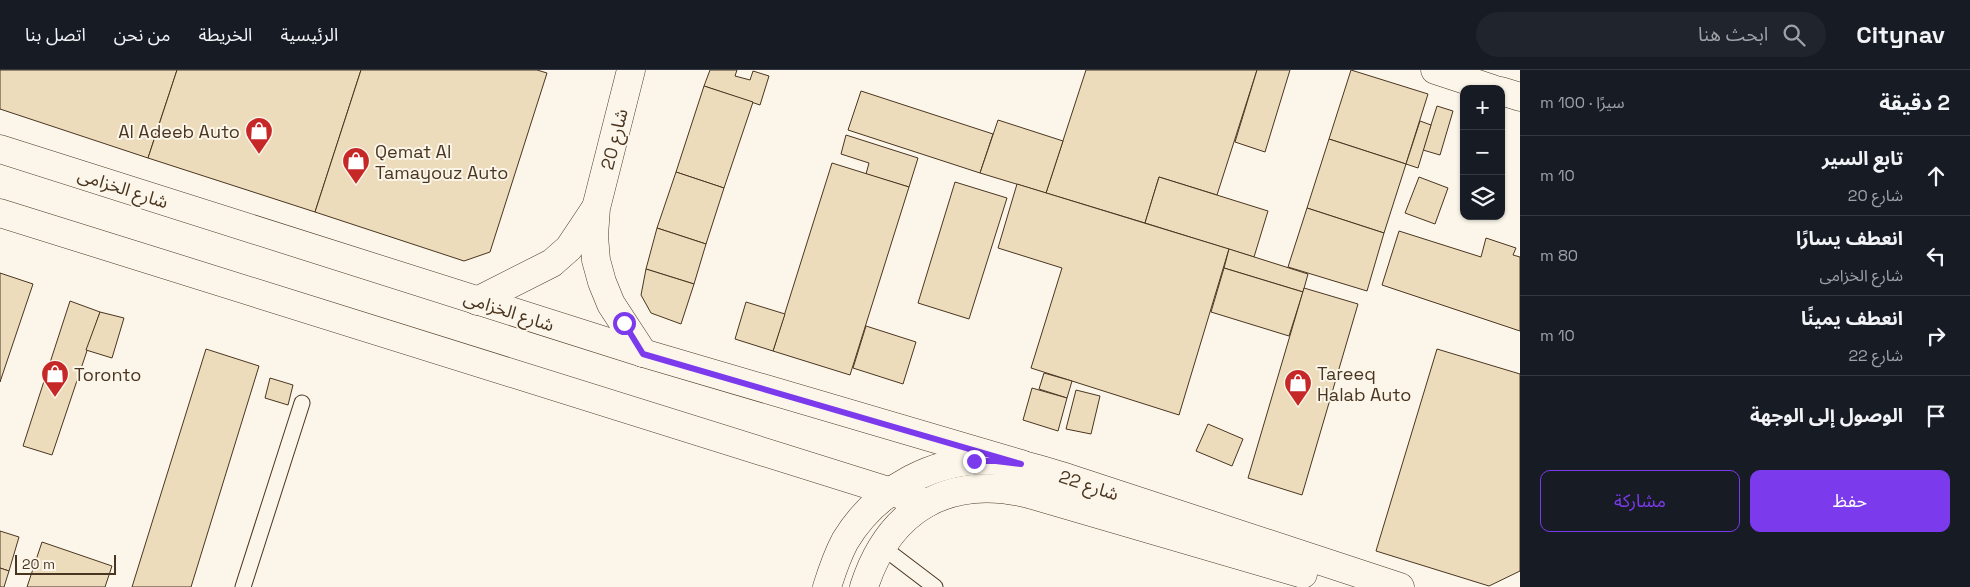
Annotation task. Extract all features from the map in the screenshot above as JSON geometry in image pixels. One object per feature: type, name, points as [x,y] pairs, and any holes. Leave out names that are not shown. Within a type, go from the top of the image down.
[{"type":"street","name":"شارع 20","points":[[631,70],[596,208],[594,236],[596,260],[611,304],[643,354]]},
{"type":"street","points":[[1435,70],[1481,85]]},
{"type":"street","points":[[1505,92],[1520,97]]},
{"type":"street","name":"شارع الخزامى","points":[[0,149],[643,354],[1021,464]]},
{"type":"street","name":"شارع 20","points":[[477,301],[552,263],[569,248],[596,208]]},
{"type":"street","points":[[0,213],[927,504]]},
{"type":"street","name":"شارع 22","points":[[827,587],[835,560],[846,540],[858,522],[890,491],[929,471],[950,464],[981,461],[1021,464],[1400,587]]},
{"type":"street","name":"شارع 22","points":[[864,587],[871,566],[881,546],[909,515],[946,495],[966,489],[988,487],[1008,489],[1346,587]]},
{"type":"lane","points":[[243,587],[302,403]]},
{"type":"lane","points":[[881,546],[936,587]]},
{"type":"building","points":[[0,70],[177,70],[148,158],[0,109]]},
{"type":"building","points":[[177,70],[361,70],[315,212],[148,158]]},
{"type":"building","points":[[361,70],[537,70],[547,73],[490,252],[464,261],[315,212]]},
{"type":"building","points":[[710,70],[737,70],[735,76],[750,80],[753,71],[769,76],[760,105],[704,86]]},
{"type":"building","points":[[1086,70],[1257,70],[1217,195],[1159,177],[1145,223],[1046,193]]},
{"type":"building","points":[[1257,70],[1290,70],[1265,152],[1235,142]]},
{"type":"building","points":[[1351,70],[1428,94],[1406,164],[1329,139]]},
{"type":"building","points":[[704,86],[753,102],[724,188],[676,172]]},
{"type":"building","points":[[861,91],[993,134],[980,173],[848,130]]},
{"type":"building","points":[[1437,106],[1453,111],[1440,155],[1423,150]]},
{"type":"building","points":[[998,120],[1063,141],[1046,193],[980,173]]},
{"type":"building","points":[[1420,121],[1431,125],[1418,168],[1406,164]]},
{"type":"building","points":[[846,135],[918,158],[909,187],[866,174],[869,163],[841,154]]},
{"type":"building","points":[[1329,139],[1406,164],[1384,233],[1307,208]]},
{"type":"building","points":[[832,163],[909,187],[850,375],[773,351]]},
{"type":"building","points":[[676,172],[724,188],[706,244],[657,228]]},
{"type":"building","points":[[1159,177],[1268,211],[1254,257],[1145,223]]},
{"type":"building","points":[[1419,177],[1448,188],[1435,224],[1405,213]]},
{"type":"building","points":[[955,182],[1007,198],[969,319],[918,303]]},
{"type":"building","points":[[1017,184],[1229,249],[1179,415],[1031,368],[1062,268],[998,248]]},
{"type":"building","points":[[1307,208],[1384,233],[1367,291],[1288,267]]},
{"type":"building","points":[[657,228],[706,244],[694,284],[646,269]]},
{"type":"building","points":[[1399,231],[1481,257],[1486,238],[1516,248],[1513,255],[1520,257],[1520,331],[1382,285]]},
{"type":"building","points":[[1229,249],[1308,274],[1303,292],[1224,268]]},
{"type":"building","points":[[1224,268],[1303,292],[1289,336],[1211,312]]},
{"type":"building","points":[[646,269],[694,284],[681,324],[651,313],[641,295]]},
{"type":"building","points":[[0,273],[33,284],[0,382]]},
{"type":"building","name":"Tareeq Halab Auto","points":[[1304,288],[1358,304],[1302,495],[1248,478]]},
{"type":"building","name":"Toronto","points":[[70,301],[100,312],[52,455],[23,446]]},
{"type":"building","points":[[746,302],[785,314],[773,351],[735,339]]},
{"type":"building","name":"Toronto","points":[[100,312],[124,318],[112,358],[86,350]]},
{"type":"building","points":[[866,326],[916,342],[903,384],[853,368]]},
{"type":"building","points":[[206,349],[259,366],[191,587],[132,587]]},
{"type":"building","points":[[1437,349],[1520,374],[1520,571],[1489,586],[1376,551]]},
{"type":"building","points":[[1044,373],[1072,381],[1067,398],[1039,389]]},
{"type":"building","points":[[270,378],[293,385],[288,405],[265,398]]},
{"type":"building","points":[[1032,388],[1067,398],[1058,431],[1023,420]]},
{"type":"building","points":[[1076,390],[1100,396],[1091,434],[1066,429]]},
{"type":"building","points":[[1208,424],[1243,439],[1232,466],[1196,451]]},
{"type":"building","points":[[0,531],[19,537],[9,571],[0,568]]},
{"type":"building","points":[[42,542],[112,566],[105,587],[27,587]]},
{"type":"building","points":[[0,568],[9,571],[4,587],[0,587]]},
{"type":"place","name":"Al Adeeb Auto","points":[[259,155]]},
{"type":"place","name":"Qemat Al Tamayouz Auto","points":[[356,185]]},
{"type":"place","name":"Toronto","points":[[55,398]]},
{"type":"place","name":"Tareeq Halab Auto","points":[[1298,407]]},
{"type":"route","points":[[624,323],[643,354],[1021,464],[974,461]]}]
